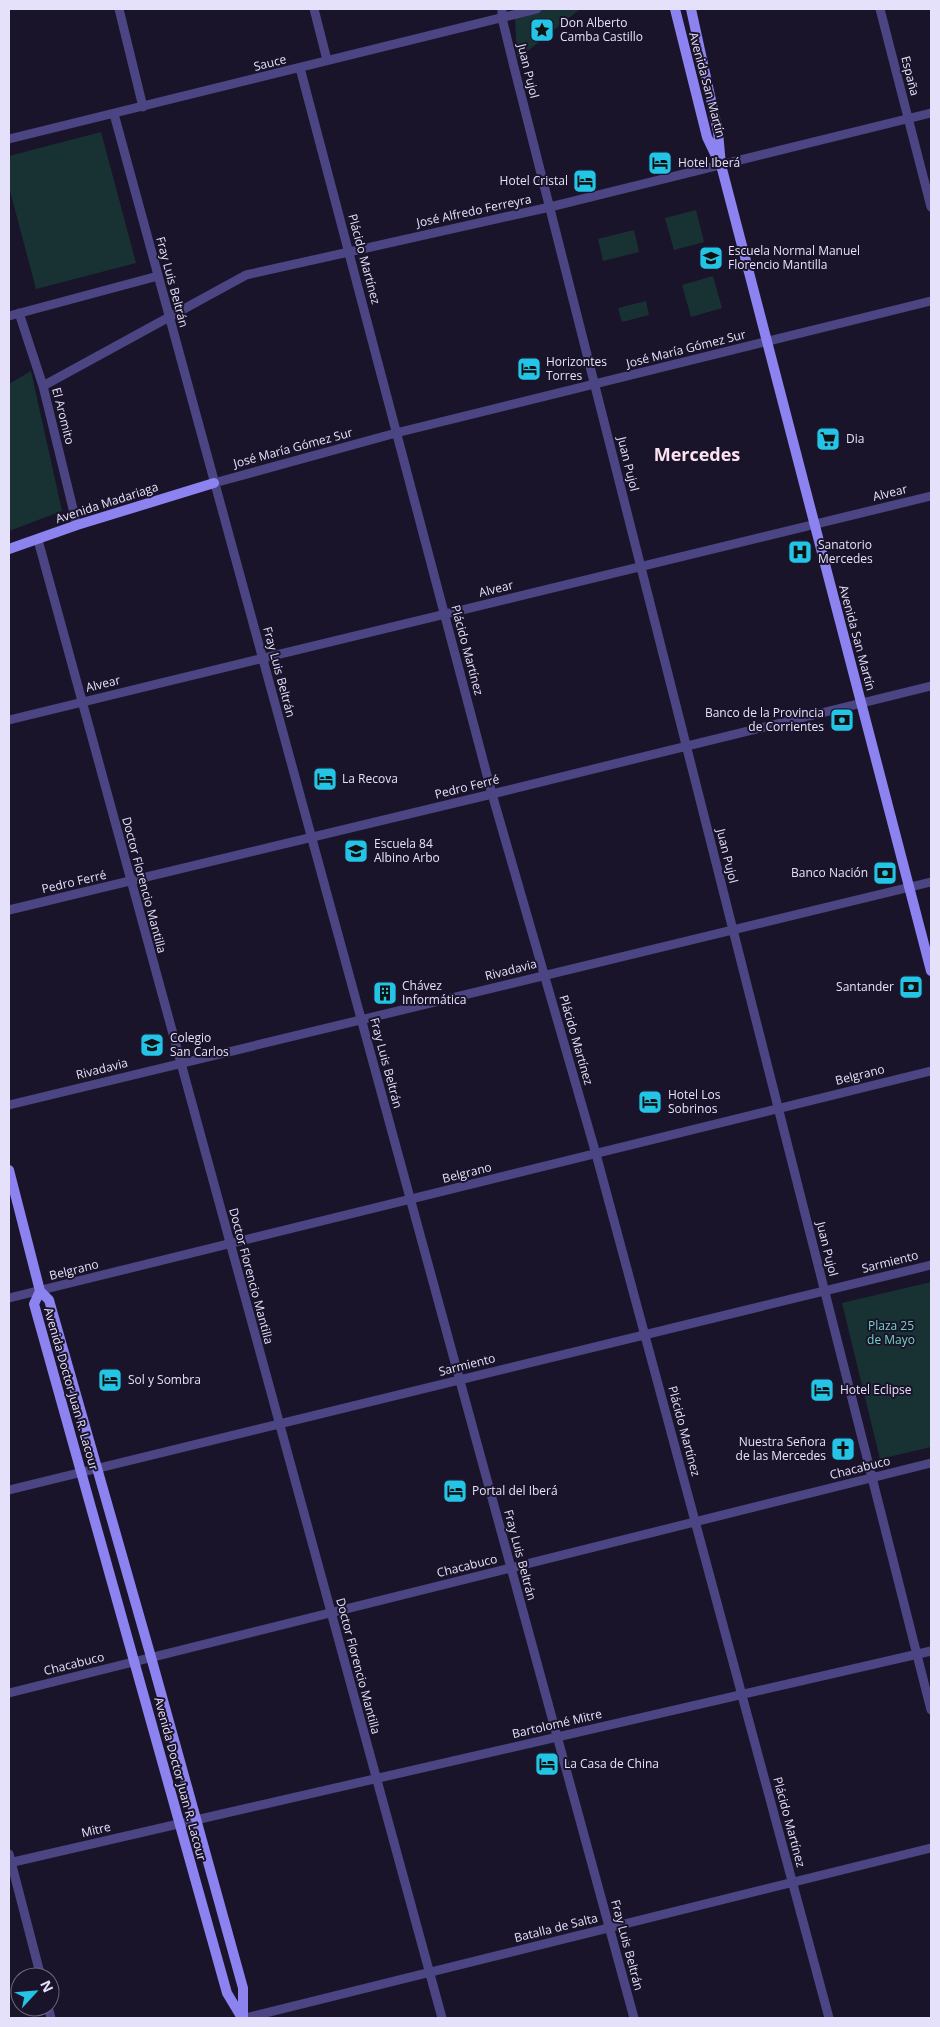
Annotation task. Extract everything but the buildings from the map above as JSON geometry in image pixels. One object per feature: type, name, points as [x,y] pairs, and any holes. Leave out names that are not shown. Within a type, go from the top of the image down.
[{"type":"street","points":[[119,9],[143,106]]},
{"type":"street","points":[[314,9],[327,60]]},
{"type":"street","name":"Sauce","points":[[9,139],[300,68],[502,13],[537,9]]},
{"type":"street","name":"Avenida San Martín","points":[[675,9],[706,137],[721,165]]},
{"type":"street","name":"Avenida San Martín","points":[[691,9],[718,132],[721,165],[931,971]]},
{"type":"street","name":"España","points":[[880,9],[908,119],[929,190],[931,207]]},
{"type":"street","name":"Juan Pujol","points":[[502,13],[931,1710]]},
{"type":"street","name":"Plácido Martínez","points":[[300,68],[350,251],[396,433],[492,794],[596,1154],[830,2018]]},
{"type":"street","name":"José Alfredo Ferreyra","points":[[43,386],[246,275],[550,208],[931,113]]},
{"type":"street","name":"Fray Luis Beltrán","points":[[114,114],[168,319],[634,2018]]},
{"type":"street","points":[[9,316],[158,276]]},
{"type":"street","name":"José María Gómez Sur","points":[[214,483],[396,433],[931,301]]},
{"type":"street","name":"El Aromito","points":[[19,313],[43,386],[77,525]]},
{"type":"street","name":"Avenida Madariaga","points":[[9,549],[77,525],[214,483]]},
{"type":"street","name":"Alvear","points":[[9,720],[931,496]]},
{"type":"street","name":"Doctor Florencio Mantilla","points":[[38,540],[442,2018]]},
{"type":"street","name":"Pedro Ferré","points":[[9,910],[131,882],[931,686]]},
{"type":"street","name":"Rivadavia","points":[[9,1105],[931,882]]},
{"type":"street","name":"Belgrano","points":[[9,1298],[931,1070]]},
{"type":"street","points":[[9,1170],[40,1291]]},
{"type":"street","name":"Sarmiento","points":[[9,1490],[931,1265]]},
{"type":"street","name":"Avenida Doctor Juan R. Lacour","points":[[243,2018],[227,1993],[188,1822],[151,1657],[49,1300],[40,1291],[34,1304],[135,1661],[188,1822],[242,1988],[243,2018]]},
{"type":"street","name":"Chacabuco","points":[[9,1693],[931,1463]]},
{"type":"street","name":"Bartolomé Mitre","points":[[188,1822],[931,1650]]},
{"type":"street","name":"Mitre","points":[[10,1860],[188,1822]]},
{"type":"street","name":"Batalla de Salta","points":[[243,2018],[931,1848]]},
{"type":"street","points":[[10,1860],[38,1967]]},
{"type":"green space","points":[[546,9],[580,9],[520,57],[517,56],[515,17]]},
{"type":"green space","points":[[101,132],[136,263],[36,289],[9,187],[9,156]]},
{"type":"green space","points":[[696,210],[704,242],[674,250],[665,218]]},
{"type":"green space","points":[[634,230],[639,252],[603,261],[598,239]]},
{"type":"green space","points":[[713,276],[722,308],[691,317],[682,285]]},
{"type":"green space","points":[[646,301],[649,315],[622,322],[618,308]]},
{"type":"green space","points":[[31,371],[62,511],[9,531],[9,384]]},
{"type":"green space","name":"Plaza 25 de Mayo","points":[[931,1282],[931,1447],[880,1459],[842,1303]]},
{"type":"place","name":"Don Alberto Camba Castillo","points":[[542,30]]},
{"type":"place","name":"Hotel Iberá","points":[[660,163]]},
{"type":"place","name":"Hotel Cristal","points":[[585,181]]},
{"type":"place","name":"Escuela Normal Manuel Florencio Mantilla","points":[[711,258]]},
{"type":"place","name":"Horizontes Torres","points":[[529,369]]},
{"type":"place","name":"Dia","points":[[828,439]]},
{"type":"place","name":"Sanatorio Mercedes","points":[[800,552]]},
{"type":"place","name":"Banco de la Provincia de Corrientes","points":[[842,720]]},
{"type":"place","name":"La Recova","points":[[325,779]]},
{"type":"place","name":"Escuela 84 Albino Arbo","points":[[356,851]]},
{"type":"place","name":"Banco Nación","points":[[885,873]]},
{"type":"place","name":"Santander","points":[[911,987]]},
{"type":"place","name":"Chávez Informática","points":[[385,993]]},
{"type":"place","name":"Colegio San Carlos","points":[[152,1045]]},
{"type":"place","name":"Hotel Los Sobrinos","points":[[650,1102]]},
{"type":"place","name":"Sol y Sombra","points":[[110,1380]]},
{"type":"place","name":"Hotel Eclipse","points":[[822,1390]]},
{"type":"place","name":"Nuestra Señora de las Mercedes","points":[[843,1449]]},
{"type":"place","name":"Portal del Iberá","points":[[455,1491]]},
{"type":"place","name":"La Casa de China","points":[[547,1764]]},
{"type":"district","name":"Mercedes","points":[[697,455]]}]
